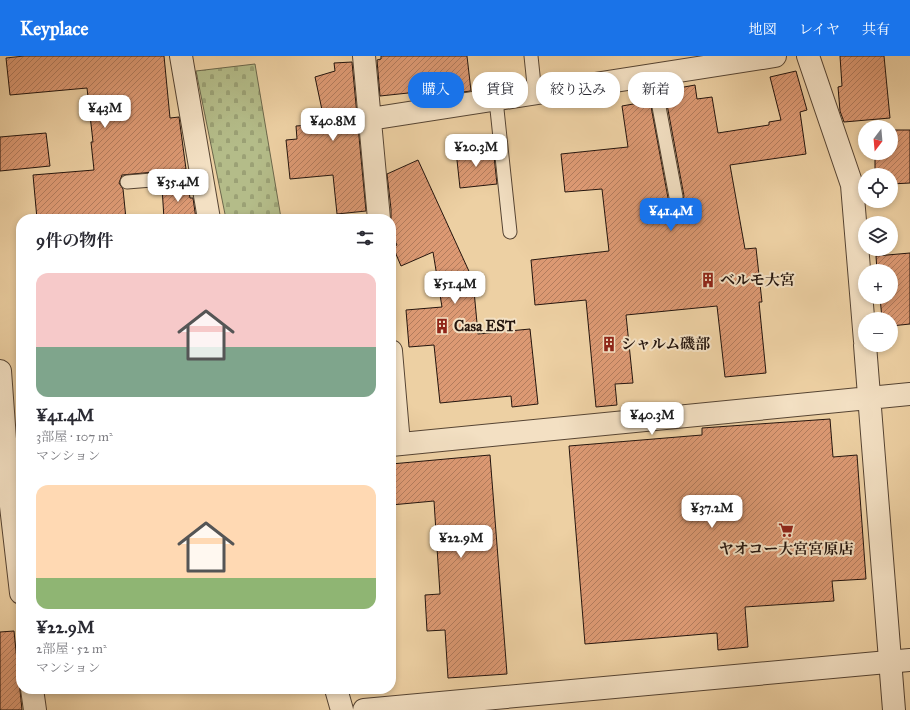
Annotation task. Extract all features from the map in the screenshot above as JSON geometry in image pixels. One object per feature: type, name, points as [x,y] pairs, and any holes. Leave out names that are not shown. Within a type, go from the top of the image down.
[{"type":"street","points":[[181,56],[208,214]]},
{"type":"street","points":[[364,56],[379,214]]},
{"type":"street","points":[[672,72],[775,56]]},
{"type":"street","points":[[808,56],[852,185],[863,312]]},
{"type":"street","points":[[528,95],[628,79]]},
{"type":"street","points":[[370,119],[472,104]]},
{"type":"street","points":[[866,352],[900,660],[894,710]]},
{"type":"street","points":[[0,371],[16,542]]},
{"type":"street","points":[[396,445],[910,394]]},
{"type":"street","points":[[364,710],[900,660]]},
{"type":"street","points":[[33,694],[35,710]]},
{"type":"street","points":[[337,694],[342,710]]},
{"type":"lane","points":[[531,56],[535,94]]},
{"type":"lane","points":[[497,108],[510,232]]},
{"type":"lane","points":[[659,108],[676,197]]},
{"type":"lane","points":[[127,182],[202,176]]},
{"type":"green space","points":[[255,64],[280,214],[225,214],[196,71]]},
{"type":"building","points":[[24,56],[164,56],[170,118],[179,117],[186,169],[122,175],[119,183],[123,189],[126,214],[37,214],[33,175],[94,170],[91,142],[93,142],[87,88],[10,95],[6,58]]},
{"type":"building","points":[[381,56],[467,56],[471,91],[464,92],[464,72],[408,72],[408,93],[380,96],[377,60],[381,59]]},
{"type":"building","points":[[840,56],[884,56],[890,118],[844,122],[840,111],[838,87],[842,86]]},
{"type":"building","points":[[352,62],[366,211],[337,214],[333,175],[290,179],[286,140],[297,139],[296,126],[325,124],[315,77],[335,71],[334,63]]},
{"type":"building","points":[[796,71],[807,110],[800,112],[806,154],[730,165],[745,249],[756,248],[762,302],[759,302],[766,373],[725,377],[717,306],[626,315],[633,383],[615,384],[617,405],[596,407],[586,300],[535,305],[531,260],[609,251],[602,189],[565,192],[561,154],[628,147],[622,106],[628,105],[628,108],[651,108],[668,198],[673,204],[678,205],[683,200],[684,196],[668,108],[684,108],[684,87],[695,85],[697,99],[712,97],[718,133],[769,125],[769,122],[781,120],[770,77]]},
{"type":"building","points":[[898,130],[910,130],[910,183],[898,184],[898,168],[875,168],[875,160],[898,160]]},
{"type":"building","points":[[46,133],[50,166],[0,171],[0,137]]},
{"type":"building","points":[[493,147],[497,184],[460,188],[456,151]]},
{"type":"building","points":[[418,160],[473,280],[478,334],[530,329],[538,404],[512,407],[511,396],[440,403],[434,345],[409,347],[406,310],[442,307],[433,252],[401,266],[396,254],[396,214],[391,214],[387,174]]},
{"type":"building","points":[[188,185],[190,198],[193,198],[195,214],[164,214],[162,187]]},
{"type":"building","points":[[910,253],[910,324],[898,325],[898,312],[881,312],[881,304],[898,304],[898,264],[877,264],[876,256],[898,256],[898,254]]},
{"type":"building","points":[[830,419],[833,457],[857,455],[866,579],[832,581],[834,601],[745,607],[748,647],[718,650],[717,633],[585,644],[569,446],[702,435],[702,428]]},
{"type":"building","points":[[490,455],[507,674],[448,678],[445,630],[427,631],[425,595],[440,594],[434,501],[396,505],[396,464]]},
{"type":"building","points":[[14,631],[16,651],[16,694],[20,694],[22,710],[0,710],[0,632]]},
{"type":"place","name":"ベルモ大宮","points":[[708,280]]},
{"type":"place","name":"Casa EST","points":[[442,326]]},
{"type":"place","name":"シャルム磯部","points":[[609,344]]},
{"type":"place","name":"ヤオコー大宮宮原店","points":[[786,530]]}]
